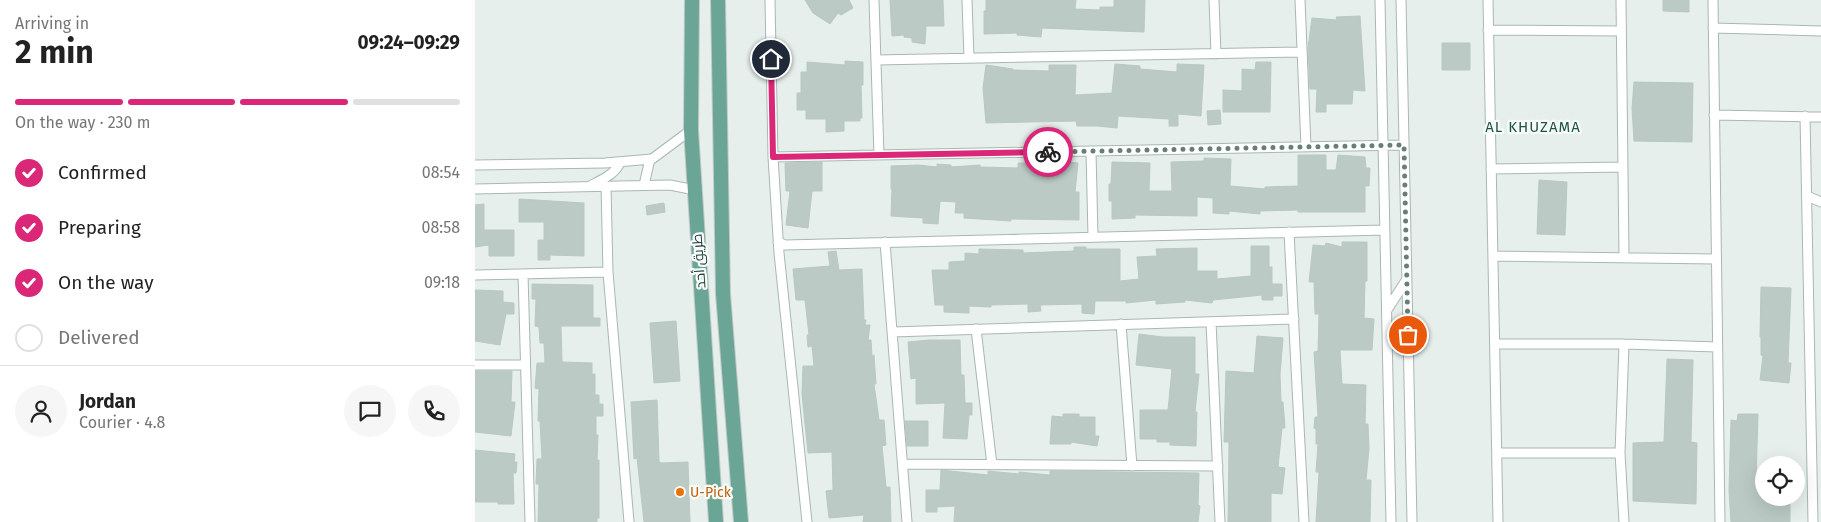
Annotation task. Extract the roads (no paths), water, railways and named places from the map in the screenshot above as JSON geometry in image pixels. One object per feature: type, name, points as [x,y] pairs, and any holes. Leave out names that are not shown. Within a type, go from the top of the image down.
[{"type":"main road","name":"طريق أحد","points":[[692,0],[691,130],[716,522]]},
{"type":"main road","name":"طريق أحد","points":[[718,0],[723,294],[741,522]]},
{"type":"street","points":[[770,0],[773,157],[778,242],[807,522]]},
{"type":"street","points":[[874,0],[879,155]]},
{"type":"street","points":[[967,0],[969,58]]},
{"type":"street","points":[[1214,0],[1215,54]]},
{"type":"street","points":[[1300,0],[1306,147]]},
{"type":"street","points":[[1379,0],[1391,522]]},
{"type":"street","points":[[1401,0],[1413,522]]},
{"type":"street","points":[[1488,0],[1498,522]]},
{"type":"street","points":[[1621,0],[1625,257]]},
{"type":"street","points":[[1713,0],[1720,522]]},
{"type":"street","points":[[1713,28],[1821,31]]},
{"type":"street","points":[[1488,30],[1621,31]]},
{"type":"street","points":[[876,60],[1302,52]]},
{"type":"street","points":[[1714,115],[1821,116]]},
{"type":"street","points":[[1805,116],[1816,435],[1813,522]]},
{"type":"street","points":[[475,165],[620,162],[653,159],[691,130]]},
{"type":"street","points":[[773,157],[1404,145]]},
{"type":"street","points":[[1091,151],[1093,237]]},
{"type":"street","points":[[644,185],[650,159]]},
{"type":"street","points":[[590,186],[610,174],[620,162]]},
{"type":"street","points":[[1491,169],[1623,167]]},
{"type":"street","points":[[475,189],[671,185],[695,190]]},
{"type":"street","points":[[606,186],[608,272],[629,522]]},
{"type":"street","points":[[1807,196],[1821,202]]},
{"type":"street","points":[[778,242],[785,245],[1385,230]]},
{"type":"street","points":[[1289,232],[1304,522]]},
{"type":"street","points":[[885,242],[907,522]]},
{"type":"street","points":[[1493,256],[1716,258]]},
{"type":"street","points":[[475,275],[608,272]]},
{"type":"street","points":[[523,274],[530,522]]},
{"type":"street","points":[[1386,310],[1407,279]]},
{"type":"street","points":[[892,332],[1294,319]]},
{"type":"street","points":[[1211,322],[1220,522]]},
{"type":"street","points":[[1121,324],[1132,466]]},
{"type":"street","points":[[976,329],[992,464]]},
{"type":"street","points":[[1495,344],[1624,344],[1717,347]]},
{"type":"street","points":[[1624,344],[1620,453],[1624,522]]},
{"type":"street","points":[[475,365],[525,365]]},
{"type":"street","points":[[1497,453],[1620,453]]},
{"type":"street","points":[[903,464],[1218,466]]},
{"type":"place","name":"U-Pick","points":[[680,492]]},
{"type":"district","name":"AL KHUZAMA","points":[[1533,127]]}]
